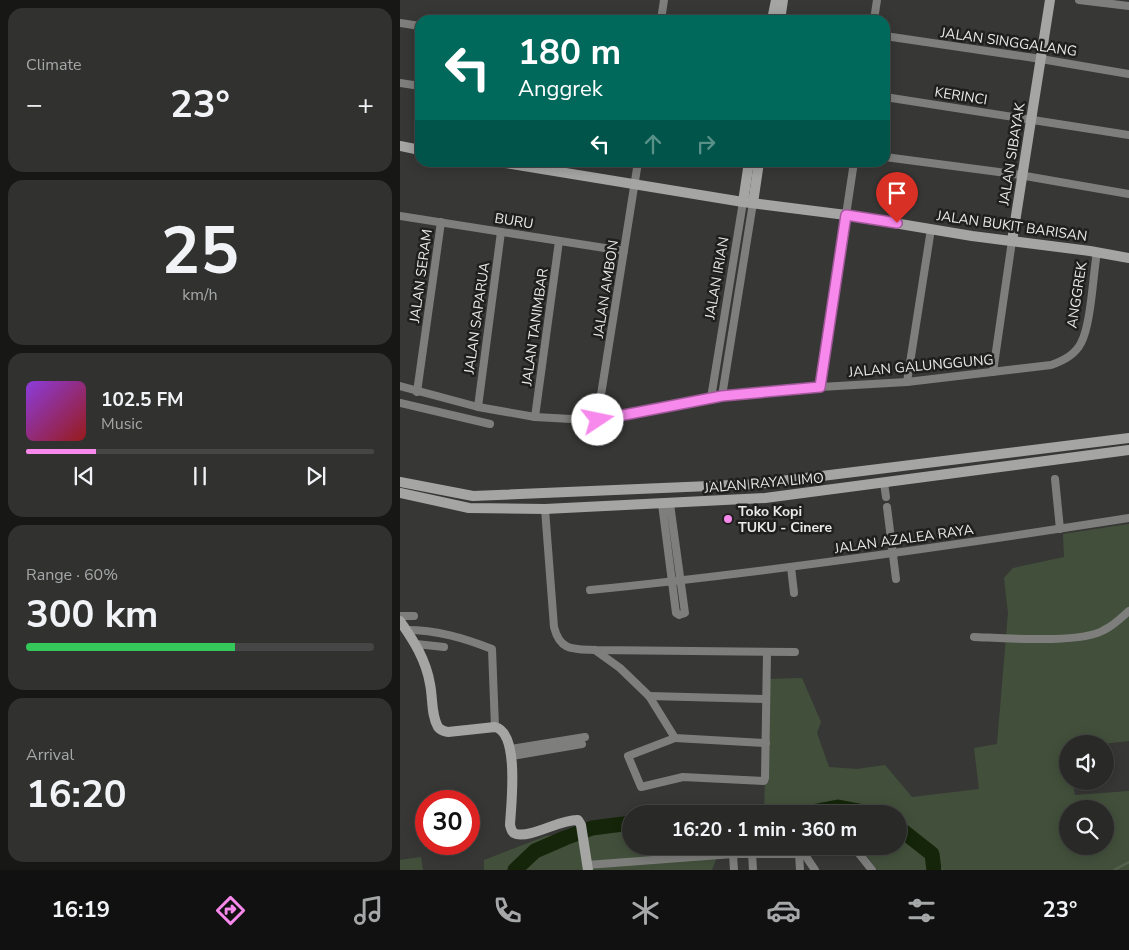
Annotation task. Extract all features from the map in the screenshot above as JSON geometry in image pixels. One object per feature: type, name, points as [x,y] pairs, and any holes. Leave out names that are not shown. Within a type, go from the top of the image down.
[{"type":"main road","points":[[773,15],[776,0]]},
{"type":"main road","points":[[781,15],[783,0]]},
{"type":"main road","name":"JALAN SIBAYAK","points":[[1012,242],[1050,0]]},
{"type":"main road","points":[[400,146],[415,149]]},
{"type":"main road","name":"JALAN BUKIT BARISAN","points":[[529,167],[635,185],[1129,258]]},
{"type":"main road","name":"JALAN IRIAN","points":[[748,202],[749,167]]},
{"type":"main road","name":"JALAN IRIAN","points":[[748,202],[758,167]]},
{"type":"main road","name":"JALAN RAYA LIMO","points":[[400,482],[473,496],[757,484],[1129,440]]},
{"type":"main road","name":"JALAN RAYA LIMO","points":[[400,494],[469,508],[545,509],[666,504],[765,498],[1129,450]]},
{"type":"main road","points":[[903,466],[905,480]]},
{"type":"main road","points":[[403,625],[416,644],[427,670],[434,716],[439,728],[442,731],[448,732],[495,727],[502,730],[511,753],[510,825],[513,832],[515,834],[524,834],[578,820],[581,825],[588,867]]},
{"type":"street","points":[[662,15],[664,0]]},
{"type":"street","points":[[875,15],[877,0]]},
{"type":"street","points":[[1079,0],[1129,6]]},
{"type":"street","points":[[400,23],[415,25]]},
{"type":"street","name":"JALAN SINGGALANG","points":[[890,37],[1041,58],[1129,74]]},
{"type":"street","points":[[400,83],[415,85]]},
{"type":"street","name":"KERINCI","points":[[890,98],[1129,135]]},
{"type":"street","points":[[890,158],[1023,176],[1129,194]]},
{"type":"street","name":"JALAN AMBON","points":[[598,420],[637,167]]},
{"type":"street","points":[[820,387],[853,167]]},
{"type":"street","name":"JALAN IRIAN","points":[[722,396],[748,202]]},
{"type":"street","name":"JALAN IRIAN","points":[[710,398],[748,202]]},
{"type":"street","name":"BURU","points":[[400,216],[624,251]]},
{"type":"street","name":"JALAN SERAM","points":[[417,392],[441,222]]},
{"type":"street","points":[[907,382],[932,229]]},
{"type":"street","name":"JALAN SAPARUA","points":[[478,407],[501,232]]},
{"type":"street","name":"JALAN TANIMBAR","points":[[535,417],[560,241]]},
{"type":"street","name":"JALAN SIBAYAK","points":[[993,372],[1012,242]]},
{"type":"street","name":"ANGGREK","points":[[1082,342],[1086,329],[1097,252]]},
{"type":"street","name":"JALAN GALUNGGUNG","points":[[400,386],[478,407],[535,417],[598,420],[722,396],[820,387],[907,382],[1051,365],[1072,355],[1082,342]]},
{"type":"street","points":[[400,403],[490,424]]},
{"type":"street","points":[[1055,479],[1060,529]]},
{"type":"street","points":[[884,483],[886,497]]},
{"type":"street","points":[[666,504],[681,581],[685,613],[679,615],[676,613],[672,582],[666,504]]},
{"type":"street","points":[[888,507],[896,579]]},
{"type":"street","points":[[545,509],[554,627],[556,635],[562,644],[567,647],[578,650],[795,652]]},
{"type":"street","name":"JALAN AZALEA RAYA","points":[[590,590],[681,581],[894,554],[1129,518]]},
{"type":"street","points":[[791,567],[794,593]]},
{"type":"street","points":[[974,638],[1064,638],[1091,636],[1104,630],[1129,612]]},
{"type":"street","points":[[400,616],[414,616]]},
{"type":"street","points":[[403,625],[451,634],[492,649],[495,727]]},
{"type":"street","points":[[416,644],[444,647]]},
{"type":"street","points":[[594,650],[620,668],[650,696],[675,738]]},
{"type":"street","points":[[766,743],[675,738],[628,756],[641,787],[682,778],[761,782],[765,778],[766,743],[767,652]]},
{"type":"street","points":[[650,696],[766,699]]},
{"type":"street","points":[[511,753],[584,740]]},
{"type":"street","points":[[588,867],[722,855]]},
{"type":"street","points":[[733,855],[734,870]]},
{"type":"street","points":[[752,855],[754,870]]},
{"type":"street","points":[[800,870],[801,855]]},
{"type":"street","points":[[803,855],[815,870]]},
{"type":"street","points":[[860,855],[872,870]]},
{"type":"green space","points":[[1129,524],[1129,741],[1114,743],[1114,735],[1059,735],[1059,790],[1074,790],[1075,795],[1129,791],[1129,870],[877,870],[866,855],[907,855],[907,805],[764,805],[769,679],[802,678],[821,722],[817,733],[829,767],[857,769],[885,765],[912,797],[979,789],[974,748],[997,744],[1008,613],[1004,578],[1013,568],[1064,557],[1063,534]]},
{"type":"green space","points":[[622,830],[622,855],[718,855],[712,870],[484,870],[484,860],[546,836]]},
{"type":"green space","points":[[421,857],[423,870],[400,870],[400,860]]},
{"type":"waterway","points":[[515,870],[535,851],[565,838],[592,828],[622,824]]},
{"type":"waterway","points":[[907,834],[932,854],[934,870]]},
{"type":"waterway","points":[[932,854],[942,870]]},
{"type":"waterway","points":[[1114,870],[1129,862]]},
{"type":"place","name":"Toko Kopi TUKU - Cinere","points":[[728,519]]},
{"type":"route","points":[[598,420],[706,398],[820,387],[846,215],[897,223]]}]
